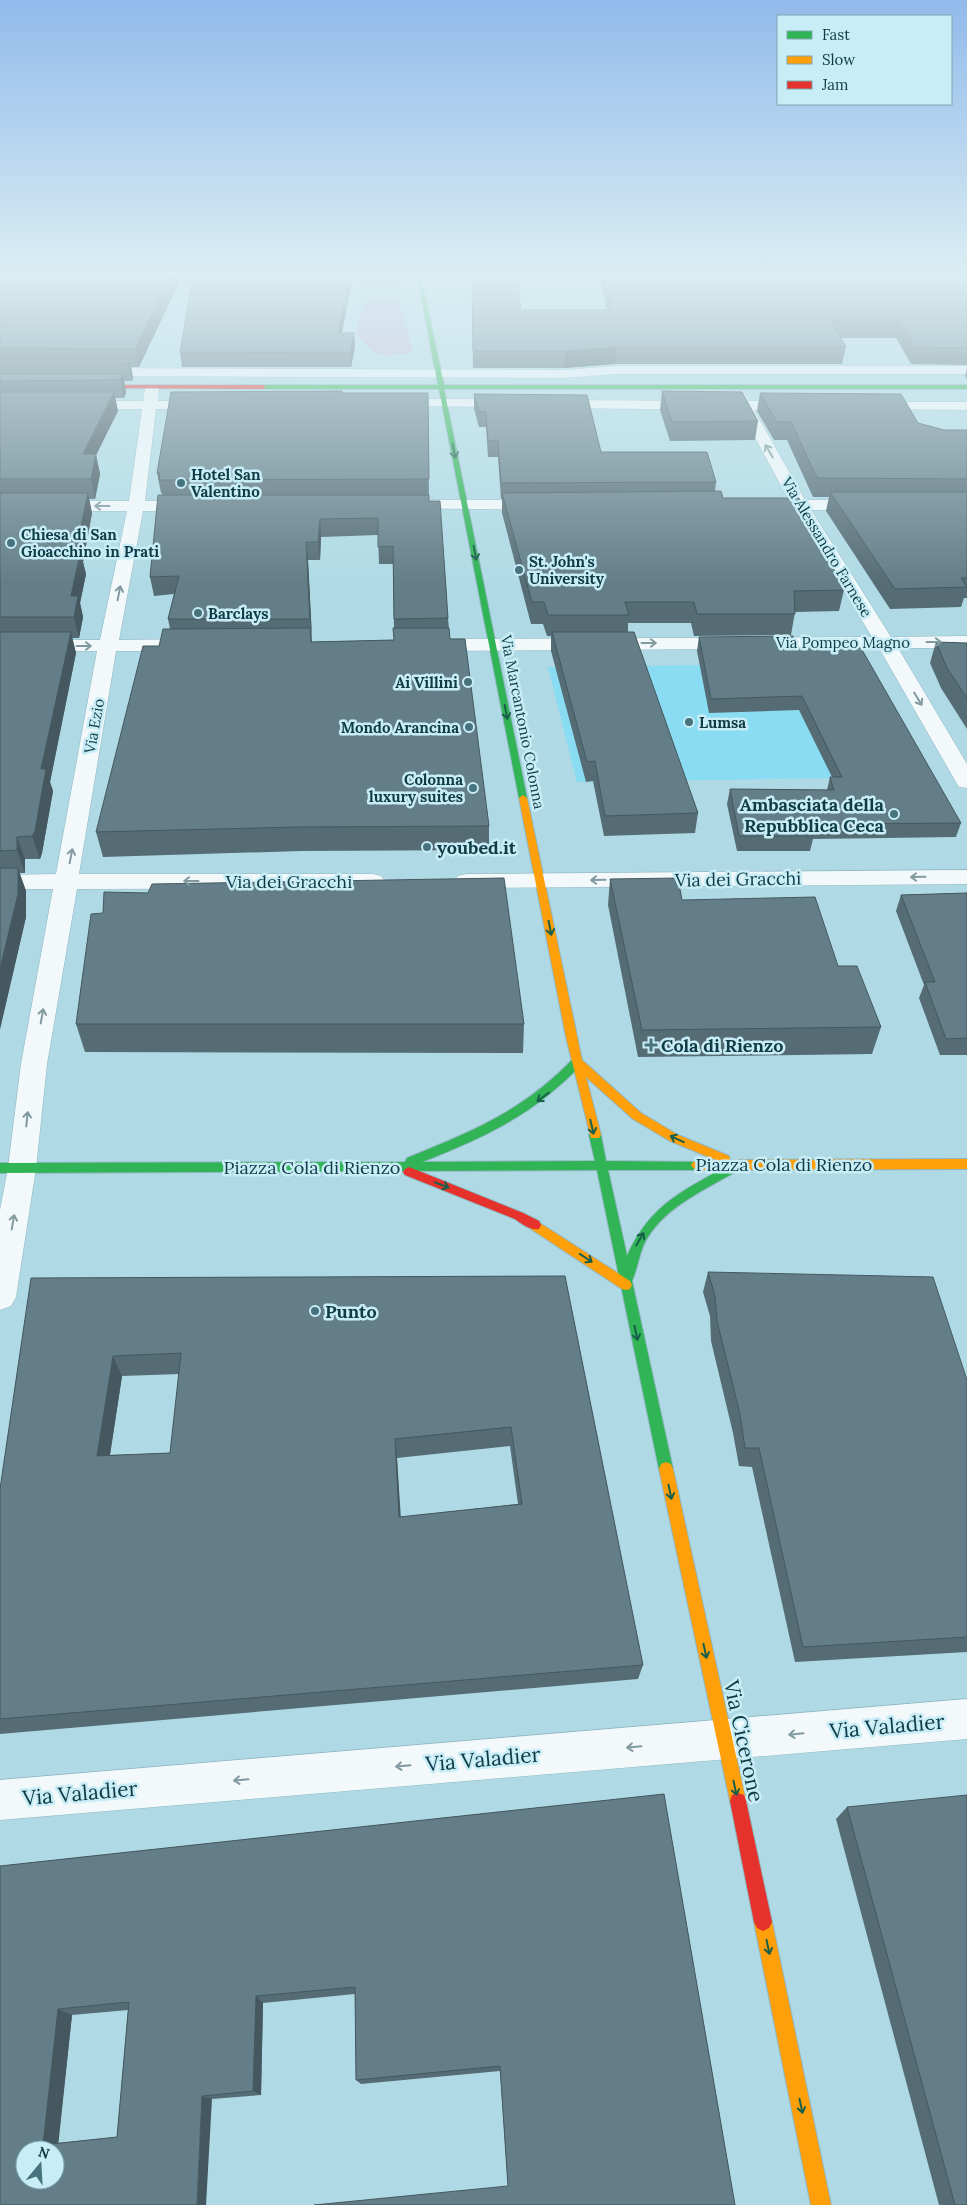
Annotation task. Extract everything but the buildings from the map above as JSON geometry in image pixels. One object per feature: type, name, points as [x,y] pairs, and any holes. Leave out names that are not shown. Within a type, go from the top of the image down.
[{"type":"street","points":[[391,379],[736,388],[967,387]]},
{"type":"street","points":[[66,405],[152,396],[463,379]]},
{"type":"street","name":"Via Marcantonio Colonna","points":[[440,380],[577,1062]]},
{"type":"street","points":[[76,387],[224,405]]},
{"type":"street","name":"Via Alessandro Farnese","points":[[736,388],[744,406],[800,505],[885,642],[967,782]]},
{"type":"street","name":"Via Ezio","points":[[11,1168],[34,1064],[108,646],[136,506],[152,396]]},
{"type":"street","points":[[380,403],[808,406]]},
{"type":"street","points":[[858,406],[967,406]]},
{"type":"street","points":[[385,505],[552,505]]},
{"type":"street","points":[[748,505],[882,505]]},
{"type":"street","points":[[0,506],[209,506]]},
{"type":"street","name":"Via Pompeo Magno","points":[[412,645],[967,642]]},
{"type":"street","points":[[0,646],[218,645]]},
{"type":"street","name":"Via dei Gracchi","points":[[443,881],[967,877]]},
{"type":"street","name":"Via dei Gracchi","points":[[0,882],[394,881]]},
{"type":"street","points":[[577,1062],[602,1164],[626,1285]]},
{"type":"street","points":[[577,1062],[617,1100],[650,1124],[674,1138],[738,1165]]},
{"type":"street","points":[[396,1167],[505,1121],[548,1093],[565,1078],[577,1062]]},
{"type":"street","name":"Piazza Cola di Rienzo","points":[[11,1168],[396,1167],[602,1164],[967,1164]]},
{"type":"street","points":[[626,1285],[636,1244],[654,1219],[684,1196],[715,1180],[738,1165]]},
{"type":"street","points":[[396,1167],[520,1216],[626,1285]]},
{"type":"street","points":[[1,1292],[11,1168]]},
{"type":"street","name":"Via Cicerone","points":[[626,1285],[724,1740],[821,2205]]},
{"type":"street","name":"Via Valadier","points":[[0,1800],[967,1719]]},
{"type":"shaded area","name":"Lumsa","points":[[793,664],[839,778],[577,782],[548,667]]},
{"type":"traffic: fast","points":[[440,379],[523,798]]},
{"type":"traffic: fast","points":[[263,387],[967,387]]},
{"type":"traffic: fast","points":[[411,1161],[480,1133],[501,1122],[541,1096],[577,1062]]},
{"type":"traffic: fast","points":[[595,1135],[666,1469]]},
{"type":"traffic: fast","points":[[0,1168],[697,1165]]},
{"type":"traffic: fast","points":[[627,1279],[633,1255],[642,1236],[654,1221],[667,1208],[683,1197],[738,1165]]},
{"type":"traffic: slow","points":[[523,798],[571,1037],[595,1135]]},
{"type":"traffic: slow","points":[[577,1062],[637,1116],[674,1138],[725,1159]]},
{"type":"traffic: slow","points":[[697,1165],[967,1164]]},
{"type":"traffic: slow","points":[[535,1225],[626,1285]]},
{"type":"traffic: slow","points":[[666,1469],[738,1801]]},
{"type":"traffic: slow","points":[[763,1922],[821,2205]]},
{"type":"traffic: jam","points":[[89,387],[263,387]]},
{"type":"traffic: jam","points":[[409,1172],[519,1216],[535,1225]]},
{"type":"traffic: jam","points":[[738,1801],[763,1922]]},
{"type":"place","name":"Hotel San Valentino","points":[[181,483]]},
{"type":"place","name":"Chiesa di San Gioacchino in Prati","points":[[11,543]]},
{"type":"place","name":"St. John's University","points":[[519,570]]},
{"type":"place","name":"Barclays","points":[[198,613]]},
{"type":"place","name":"Ai Villini","points":[[468,682]]},
{"type":"place","name":"Lumsa","points":[[689,722]]},
{"type":"place","name":"Mondo Arancina","points":[[469,727]]},
{"type":"place","name":"Colonna luxury suites","points":[[473,788]]},
{"type":"place","name":"Ambasciata della Repubblica Ceca","points":[[894,814]]},
{"type":"place","name":"youbed.it","points":[[427,847]]},
{"type":"place","name":"Cola di Rienzo","points":[[651,1045]]},
{"type":"place","name":"Punto","points":[[315,1311]]}]
